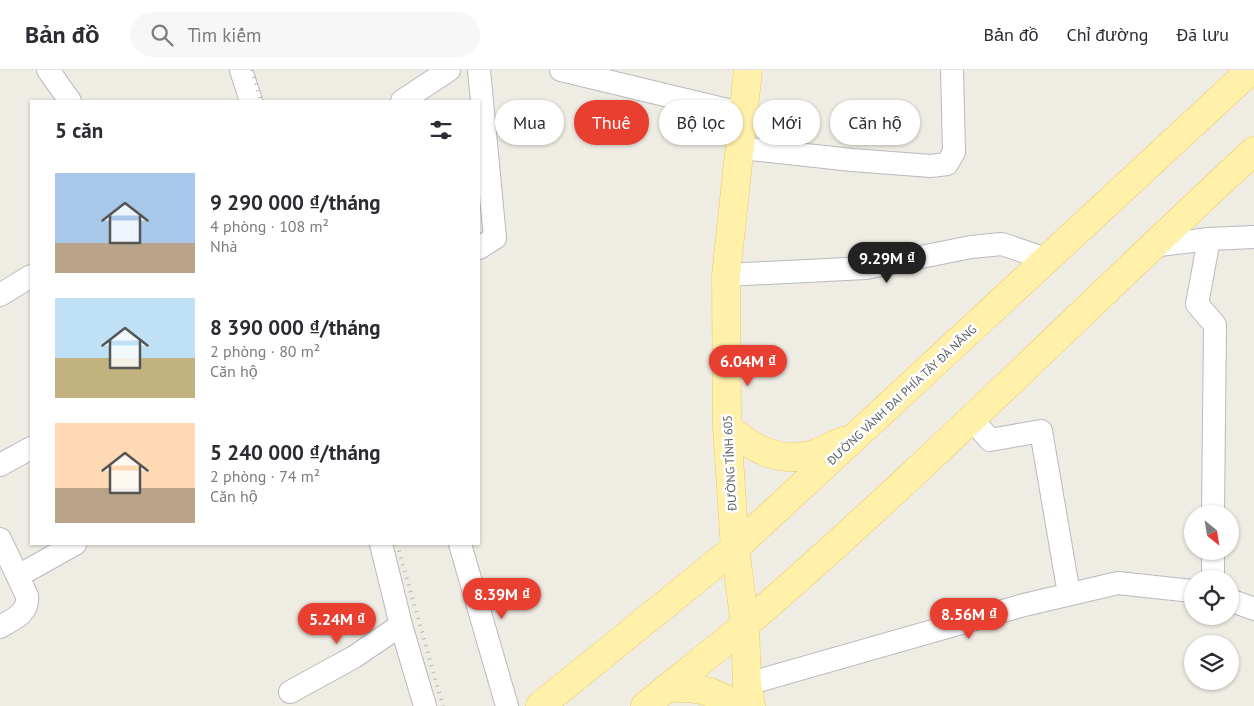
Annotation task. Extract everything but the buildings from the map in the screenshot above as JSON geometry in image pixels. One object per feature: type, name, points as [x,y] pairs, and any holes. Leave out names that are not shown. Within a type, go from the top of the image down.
[{"type":"main road","name":"ĐƯỜNG TỈNH 605","points":[[745,699],[745,625],[735,548],[727,427],[726,275],[748,70]]},
{"type":"main road","name":"ĐƯỜNG VÀNH ĐAI PHÍA TÂY ĐÀ NẴNG","points":[[540,706],[735,548],[1049,260],[1252,70]]},
{"type":"main road","points":[[645,706],[745,625],[972,419],[1151,246],[1254,151]]},
{"type":"main road","points":[[727,427],[747,444],[767,454],[786,457],[811,455],[862,432]]},
{"type":"main road","points":[[667,688],[693,687],[728,700],[745,699]]},
{"type":"street","points":[[48,70],[69,100]]},
{"type":"street","points":[[241,70],[251,100]]},
{"type":"street","points":[[404,100],[449,70]]},
{"type":"street","points":[[479,70],[495,238],[480,247]]},
{"type":"street","points":[[562,70],[744,114]]},
{"type":"street","points":[[741,148],[852,160],[931,166],[947,164],[954,152],[952,70]]},
{"type":"street","points":[[1151,246],[1209,239],[1254,237]]},
{"type":"street","points":[[1209,239],[1197,304],[1215,325],[1213,505]]},
{"type":"street","points":[[726,275],[866,268],[994,244],[1002,244],[1049,260]]},
{"type":"street","points":[[0,294],[30,277]]},
{"type":"street","points":[[972,419],[990,440],[1041,431],[1069,594]]},
{"type":"street","points":[[0,465],[30,449]]},
{"type":"street","points":[[0,539],[27,596],[26,608],[23,613],[0,627]]},
{"type":"street","points":[[18,576],[73,545]]},
{"type":"street","points":[[381,545],[401,626],[425,706]]},
{"type":"street","points":[[460,545],[507,706]]},
{"type":"street","points":[[745,699],[1069,594],[1118,583],[1184,590]]},
{"type":"street","points":[[1239,603],[1254,609]]},
{"type":"street","points":[[290,692],[354,657],[401,626]]},
{"type":"railway","points":[[252,70],[261,100]]},
{"type":"railway","points":[[397,545],[443,706]]}]
